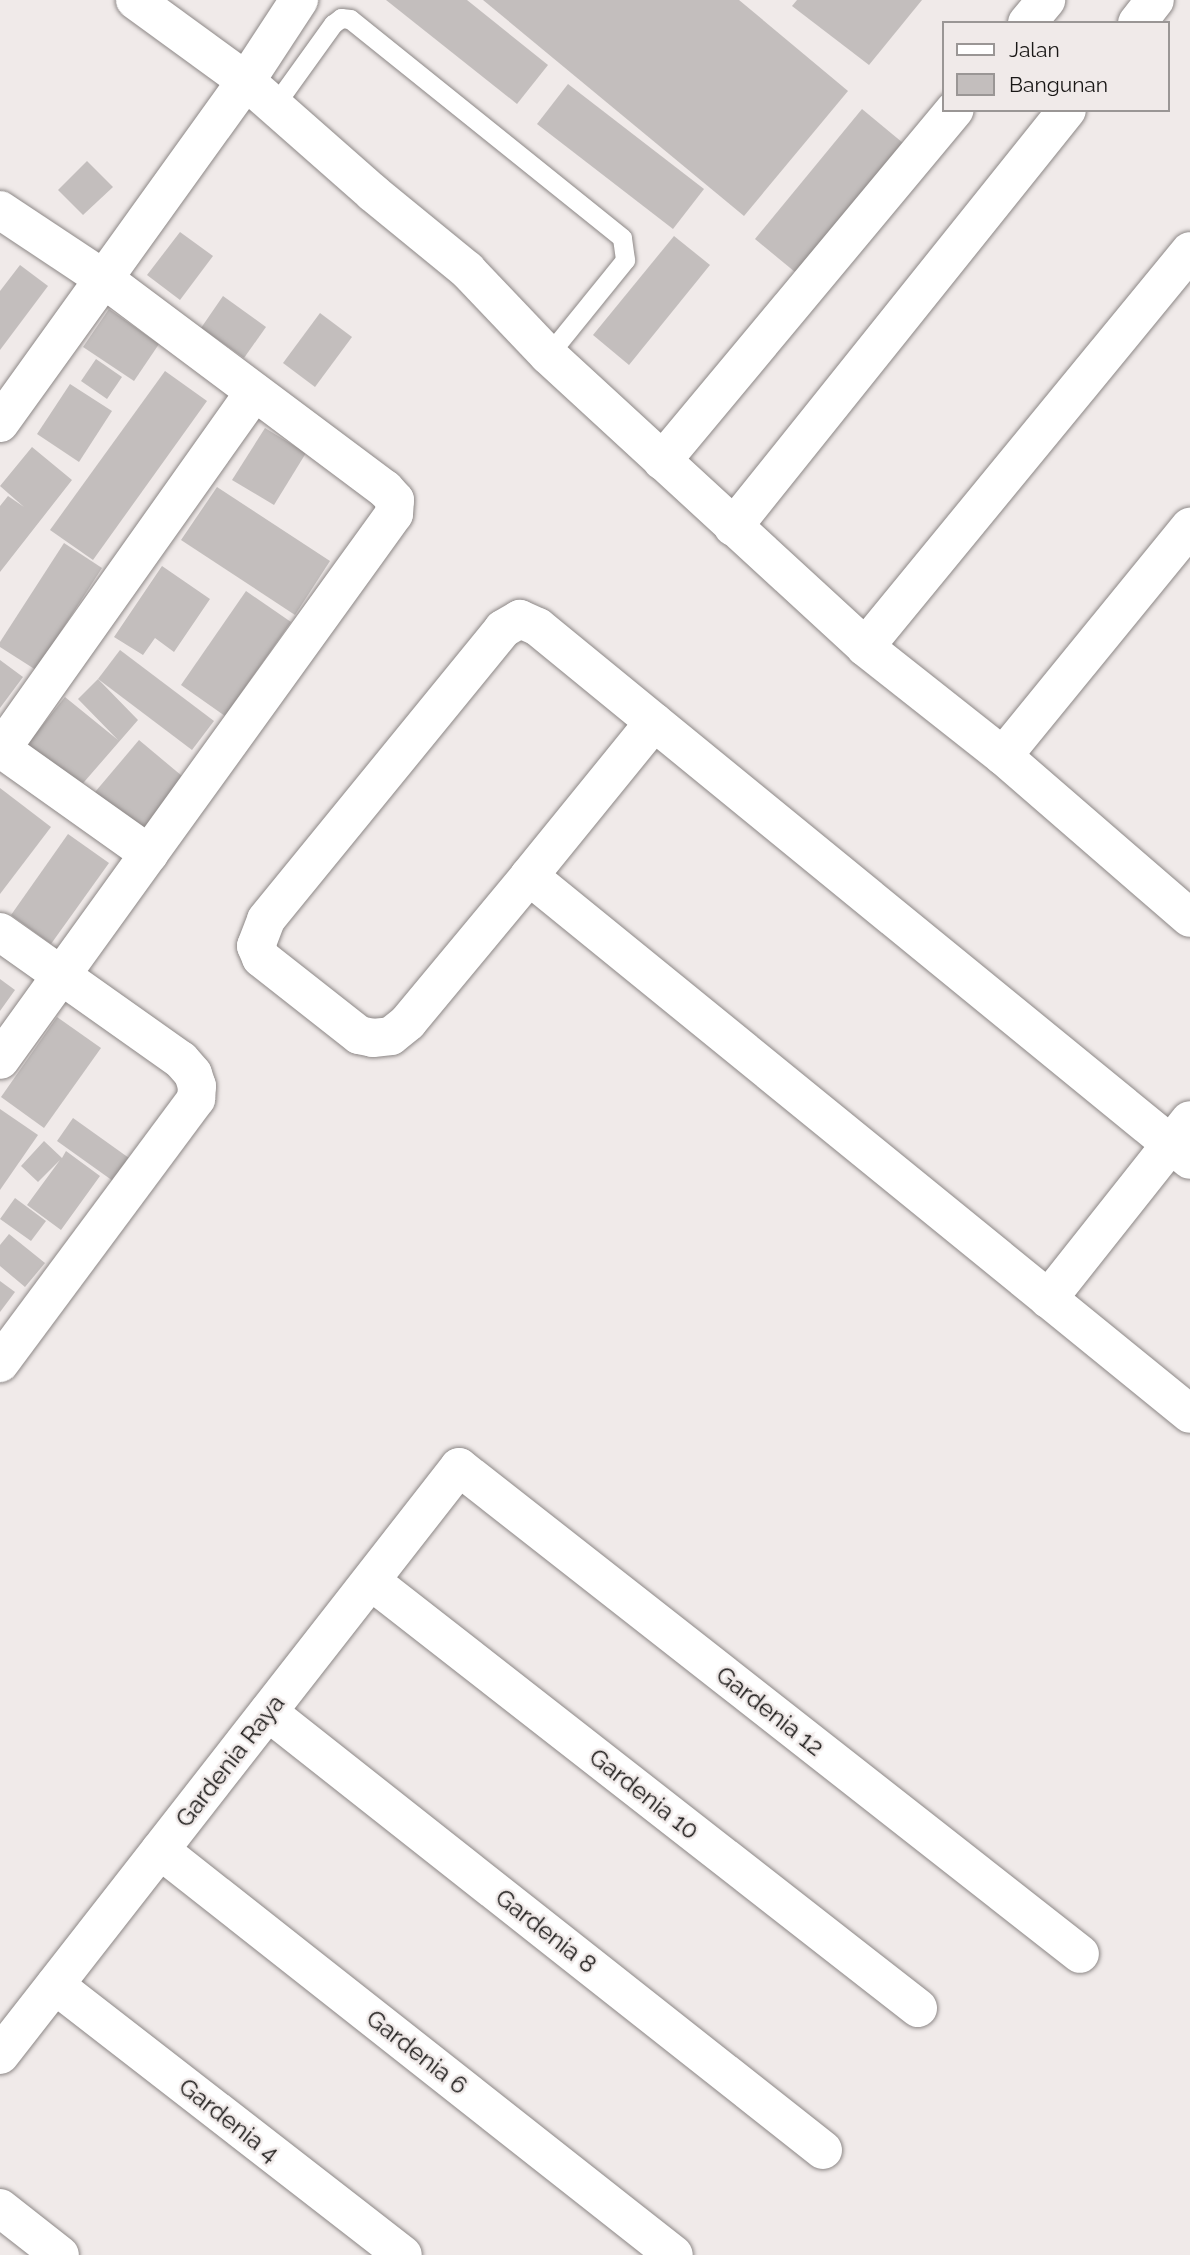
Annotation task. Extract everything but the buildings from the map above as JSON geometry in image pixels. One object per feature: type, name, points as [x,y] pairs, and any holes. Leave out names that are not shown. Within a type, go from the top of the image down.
[{"type":"street","points":[[135,0],[246,81],[373,193],[467,270],[548,355],[865,647],[1003,756],[1190,919]]},
{"type":"street","points":[[0,422],[246,81],[299,0]]},
{"type":"street","points":[[1029,21],[1046,0]]},
{"type":"street","points":[[1139,21],[1155,0]]},
{"type":"street","points":[[662,461],[952,112]]},
{"type":"street","points":[[733,527],[1065,112]]},
{"type":"street","points":[[0,210],[104,279],[385,489],[395,500],[394,514],[0,1060]]},
{"type":"street","points":[[865,647],[1190,251]]},
{"type":"street","points":[[149,854],[0,749],[254,391]]},
{"type":"street","points":[[1003,756],[1190,527]]},
{"type":"street","points":[[654,722],[408,1022],[391,1036],[373,1038],[359,1035],[261,958],[256,946],[266,920],[503,629],[520,619],[538,627],[654,722],[1184,1141],[1048,1299]]},
{"type":"street","points":[[529,876],[1190,1414]]},
{"type":"street","points":[[0,932],[181,1060],[193,1074],[197,1086],[196,1099],[0,1363]]},
{"type":"street","name":"Gardenia Raya","points":[[0,2055],[459,1467]]},
{"type":"street","name":"Gardenia 12","points":[[459,1467],[1080,1954]]},
{"type":"street","name":"Gardenia 10","points":[[371,1581],[918,2008]]},
{"type":"street","name":"Gardenia 8","points":[[268,1712],[823,2150]]},
{"type":"street","name":"Gardenia 6","points":[[160,1850],[674,2255]]},
{"type":"street","name":"Gardenia 4","points":[[55,1985],[403,2255]]},
{"type":"street","points":[[0,2208],[60,2255]]},
{"type":"lane","points":[[274,106],[333,24],[341,18],[350,19],[622,238],[625,260],[548,355]]}]
